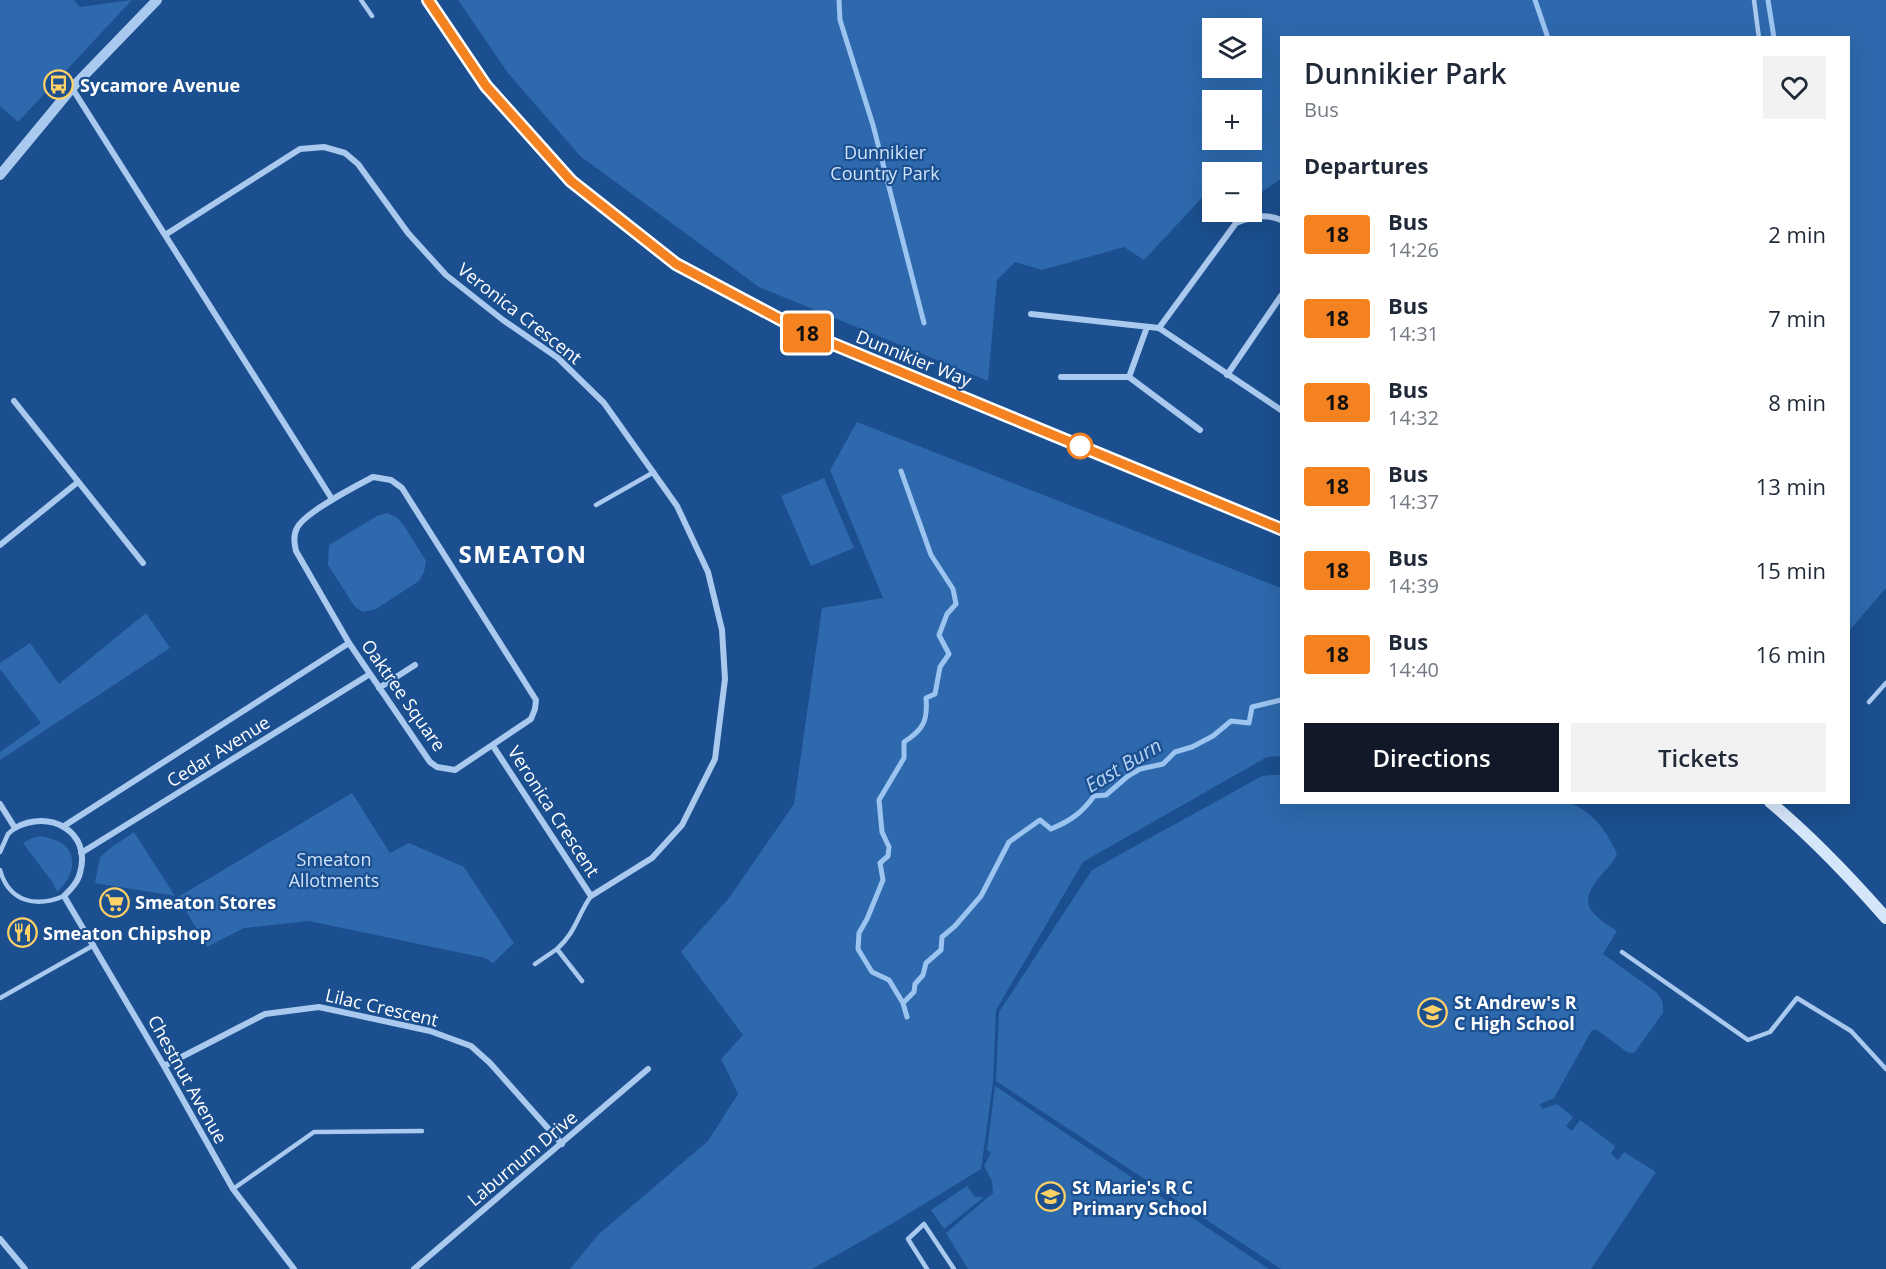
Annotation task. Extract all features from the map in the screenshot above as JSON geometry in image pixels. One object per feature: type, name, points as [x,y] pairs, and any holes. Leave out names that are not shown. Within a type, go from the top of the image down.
[{"type":"main road","name":"Dunnikier Way","points":[[429,0],[486,86],[571,181],[676,264],[804,332],[1280,529]]},
{"type":"main road","points":[[1772,804],[1798,826],[1863,891],[1886,918]]},
{"type":"street","points":[[0,175],[72,88],[157,0]]},
{"type":"street","points":[[72,88],[332,499]]},
{"type":"street","name":"Veronica Crescent","points":[[165,235],[300,149],[324,147],[345,153],[358,164],[408,233],[446,275],[503,320],[558,358],[603,403],[677,506],[708,572],[722,630],[725,679],[716,759],[682,825],[652,858],[591,896],[494,746]]},
{"type":"street","points":[[1159,328],[1236,223],[1263,216],[1272,216],[1280,220]]},
{"type":"street","points":[[1227,375],[1275,301],[1280,297]]},
{"type":"street","points":[[1031,314],[1159,328],[1280,409]]},
{"type":"street","points":[[1129,377],[1147,327]]},
{"type":"street","points":[[1061,377],[1129,377],[1200,430]]},
{"type":"street","points":[[14,401],[143,563]]},
{"type":"street","name":"Oaktree Square","points":[[373,477],[391,480],[402,488],[536,700],[535,709],[531,719],[494,746],[455,770],[437,767],[430,762],[350,644],[296,551],[294,542],[296,529],[300,523],[332,499],[373,477]]},
{"type":"street","points":[[0,545],[78,482]]},
{"type":"street","name":"Cedar Avenue","points":[[64,826],[350,644]]},
{"type":"street","points":[[379,688],[415,665]]},
{"type":"street","name":"Cedar Avenue","points":[[81,854],[370,674]]},
{"type":"street","points":[[0,804],[15,828],[34,820],[45,819],[64,826],[75,837],[81,854],[80,874],[64,896]]},
{"type":"street","name":"Chestnut Avenue","points":[[64,896],[164,1066],[233,1190],[294,1269]]},
{"type":"street","name":"Lilac Crescent","points":[[164,1066],[265,1014],[319,1007],[430,1031],[471,1046],[490,1063],[562,1144]]},
{"type":"street","name":"Laburnum Drive","points":[[414,1269],[648,1069]]},
{"type":"street","points":[[0,1239],[25,1269]]},
{"type":"lane","points":[[361,0],[372,16]]},
{"type":"lane","points":[[1754,0],[1759,36]]},
{"type":"lane","points":[[596,505],[654,472]]},
{"type":"lane","points":[[1869,702],[1886,682]]},
{"type":"lane","points":[[0,852],[8,834],[15,828]]},
{"type":"lane","points":[[0,870],[3,880],[12,891],[30,901],[45,903],[64,896]]},
{"type":"lane","points":[[535,964],[569,939],[582,909],[591,896]]},
{"type":"lane","points":[[0,998],[94,945]]},
{"type":"lane","points":[[557,949],[582,981]]},
{"type":"lane","points":[[1622,952],[1748,1040],[1770,1032],[1797,998],[1851,1031],[1886,1070]]},
{"type":"lane","points":[[233,1190],[314,1132],[422,1131]]},
{"type":"lane","points":[[927,1269],[908,1239],[924,1224],[954,1269]]},
{"type":"green space","points":[[0,0],[74,0],[80,7],[132,0],[18,122],[0,106]]},
{"type":"green space","name":"Dunnikier Country Park","points":[[458,0],[1886,0],[1886,588],[1850,630],[1850,36],[1280,36],[1280,180],[1262,192],[1262,162],[1202,162],[1202,198],[1144,260],[1124,247],[1042,270],[1015,262],[997,280],[988,381],[759,287],[580,156],[508,73]]},
{"type":"green space","points":[[857,422],[1280,588],[1280,756],[1267,757],[1083,862],[996,1010],[993,1082],[981,1169],[890,1225],[812,1269],[570,1269],[598,1235],[708,1141],[738,1094],[721,1059],[743,1035],[681,952],[729,898],[794,804],[822,608],[883,598],[830,470]]},
{"type":"green space","points":[[824,478],[854,548],[811,566],[781,496]]},
{"type":"green space","points":[[387,513],[396,517],[403,524],[426,561],[424,572],[419,581],[376,609],[363,612],[355,607],[328,565],[329,545],[377,516]]},
{"type":"green space","points":[[146,613],[170,648],[0,760],[0,752],[41,723],[0,669],[0,663],[30,643],[59,684]]},
{"type":"green space","name":"St Andrew's R C High School","points":[[1280,775],[1280,804],[1572,804],[1593,817],[1608,837],[1617,854],[1595,883],[1588,900],[1593,913],[1617,931],[1603,954],[1655,991],[1662,1001],[1663,1013],[1634,1053],[1627,1052],[1597,1030],[1592,1030],[1554,1098],[1540,1104],[1542,1109],[1557,1104],[1573,1117],[1566,1126],[1572,1131],[1580,1120],[1615,1146],[1611,1154],[1618,1160],[1624,1152],[1656,1172],[1591,1269],[1281,1269],[996,1081],[999,1012],[1092,870],[1262,776]]},
{"type":"green space","name":"Smeaton Allotments","points":[[352,793],[390,853],[409,843],[464,867],[514,943],[493,963],[485,958],[309,921],[244,928],[207,947],[178,897]]},
{"type":"green space","points":[[134,832],[175,896],[95,883],[100,857]]},
{"type":"green space","points":[[41,836],[62,843],[71,857],[69,876],[57,892],[53,883],[23,843]]},
{"type":"green space","name":"St Marie's R C Primary School","points":[[995,1086],[1269,1269],[968,1269],[946,1233],[993,1193],[992,1181],[984,1166],[991,1153],[987,1150]]},
{"type":"green space","points":[[967,1186],[975,1197],[984,1197],[944,1229],[931,1210]]},
{"type":"waterway","points":[[839,0],[840,20],[873,125],[924,323]]},
{"type":"waterway","points":[[1535,0],[1547,36]]},
{"type":"waterway","points":[[1768,0],[1774,36]]},
{"type":"waterway","points":[[901,471],[931,555],[953,589],[956,604],[947,614],[939,635],[949,654],[940,667],[935,694],[926,698],[923,724],[904,742],[904,758],[879,800],[882,832],[889,847],[888,856],[880,863],[883,880],[859,933],[858,949],[872,972],[889,980],[903,1003],[907,1017]]},
{"type":"waterway","name":"East Burn","points":[[903,1003],[914,992],[915,984],[923,975],[926,963],[941,950],[942,937],[955,926],[981,896],[1009,842],[1040,820],[1051,829],[1064,823],[1080,812],[1094,796],[1106,795],[1140,769],[1163,764],[1175,752],[1192,747],[1213,736],[1231,721],[1249,723],[1252,707],[1280,700]]},
{"type":"bus line","name":"18","points":[[428,0],[486,86],[571,181],[676,264],[804,332],[1280,529]]},
{"type":"place","name":"Sycamore Avenue","points":[[59,85]]},
{"type":"place","name":"Smeaton Stores","points":[[114,902]]},
{"type":"place","name":"Smeaton Chipshop","points":[[22,933]]},
{"type":"place","name":"St Andrew's R C High School","points":[[1433,1012]]},
{"type":"place","name":"St Marie's R C Primary School","points":[[1051,1197]]},
{"type":"district","name":"SMEATON","points":[[523,553]]}]
